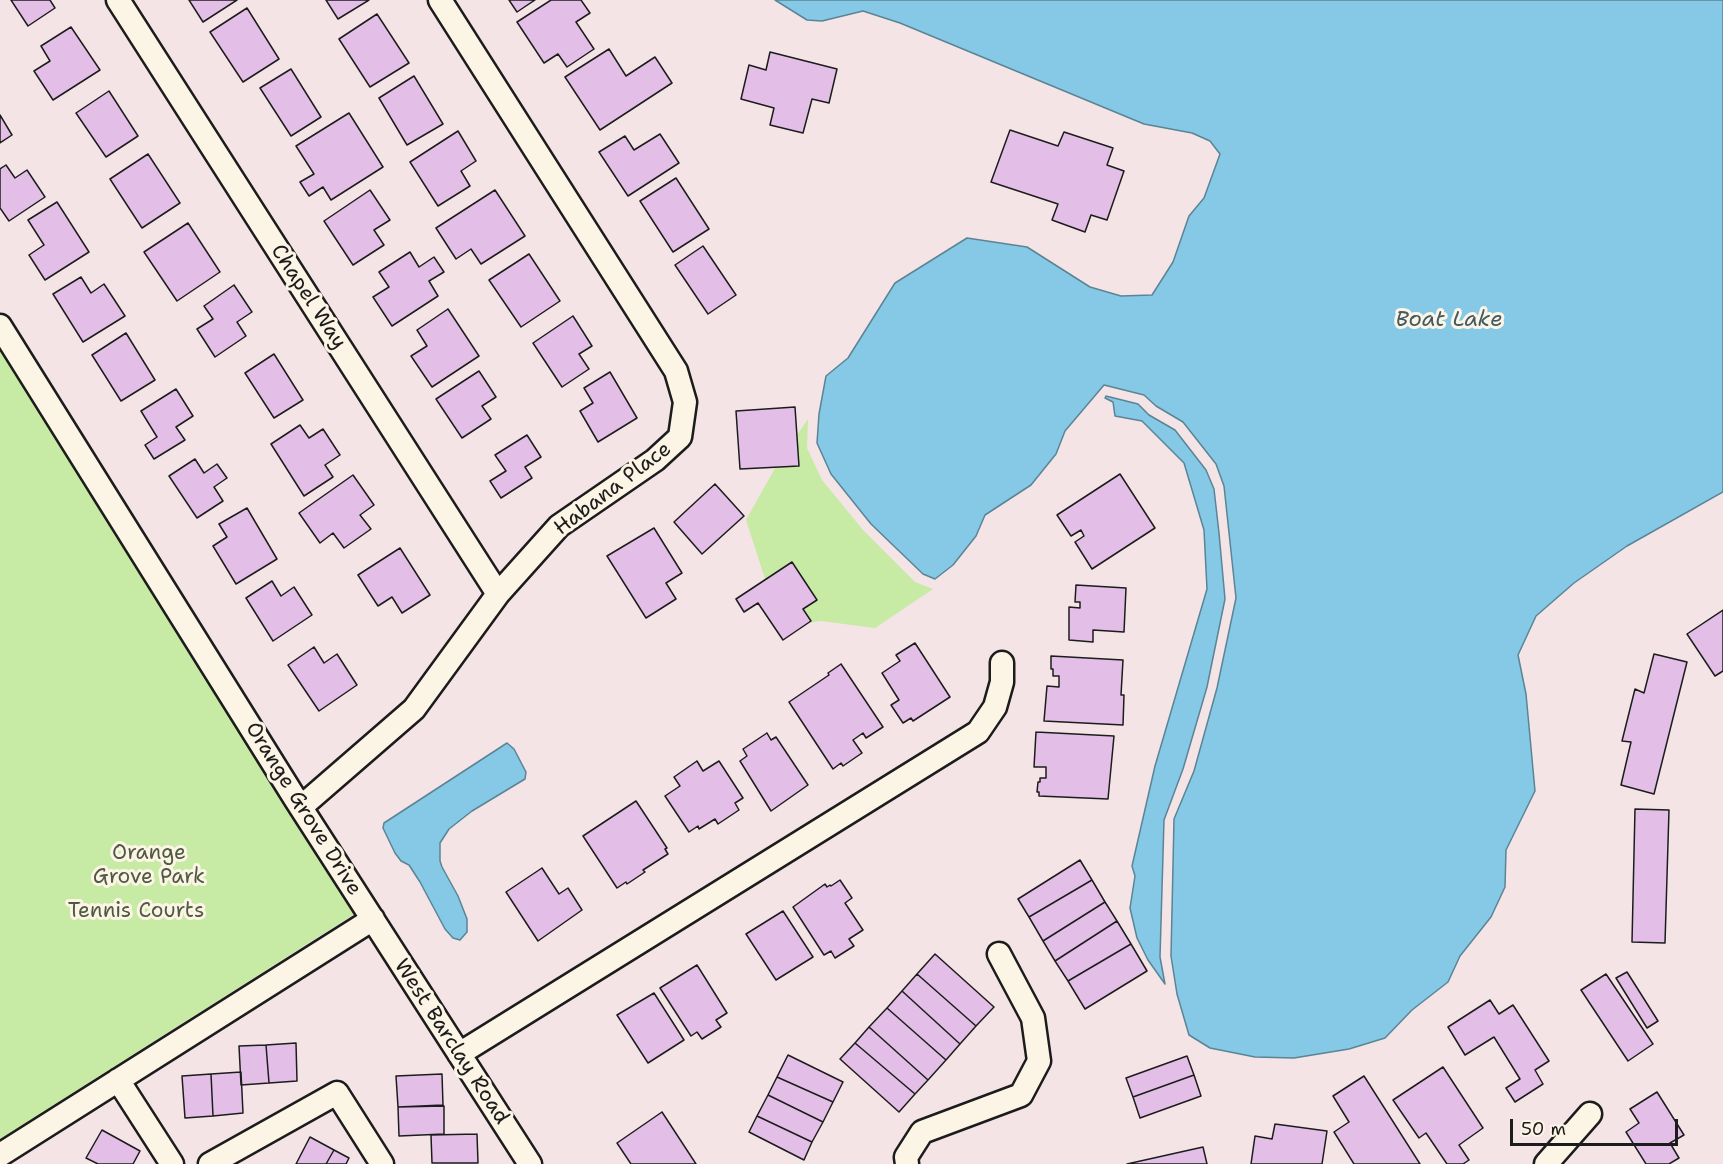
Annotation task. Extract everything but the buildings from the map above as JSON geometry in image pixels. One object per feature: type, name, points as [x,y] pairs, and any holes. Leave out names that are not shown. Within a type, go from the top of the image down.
[{"type":"street","name":"Chapel Way","points":[[117,0],[498,594]]},
{"type":"street","name":"Habana Place","points":[[301,807],[414,709],[498,594],[559,526],[655,460],[680,437],[685,402],[676,371],[440,0]]},
{"type":"street","name":"Orange Grove Drive","points":[[0,326],[373,919],[0,1155]]},
{"type":"street","points":[[459,1054],[978,732],[995,706],[1002,682],[1002,663]]},
{"type":"street","name":"West Barclay Road","points":[[373,919],[530,1164]]},
{"type":"street","points":[[907,1164],[906,1157],[922,1132],[1021,1095],[1039,1061],[1033,1018],[999,954]]},
{"type":"street","points":[[118,1080],[172,1164]]},
{"type":"street","points":[[210,1164],[337,1093],[382,1164]]},
{"type":"street","points":[[1546,1164],[1590,1114]]},
{"type":"green space","name":"Orange Grove Park","points":[[0,348],[356,913],[0,1139]]},
{"type":"green space","points":[[808,419],[807,448],[822,480],[863,530],[915,582],[933,589],[875,628],[821,621],[807,623],[767,585],[746,520],[779,461]]},
{"type":"water","name":"Boat Lake","points":[[775,0],[1723,0],[1723,492],[1627,546],[1574,583],[1536,616],[1518,655],[1526,694],[1535,791],[1506,850],[1505,887],[1491,917],[1460,956],[1448,982],[1412,1010],[1385,1038],[1349,1049],[1294,1058],[1255,1057],[1210,1048],[1189,1035],[1177,994],[1171,956],[1174,819],[1194,771],[1217,688],[1236,598],[1224,486],[1216,464],[1183,422],[1156,406],[1144,395],[1104,385],[1065,431],[1056,454],[1031,485],[985,515],[976,536],[953,565],[935,579],[923,574],[871,524],[831,474],[817,443],[819,414],[826,376],[848,358],[895,283],[967,238],[1027,247],[1090,287],[1121,296],[1152,295],[1173,262],[1189,216],[1204,198],[1220,154],[1210,141],[1192,133],[1144,124],[900,23],[863,11],[822,21],[807,20]]},
{"type":"water","points":[[1106,396],[1138,404],[1149,415],[1175,430],[1206,470],[1214,489],[1219,533],[1225,599],[1207,687],[1183,769],[1164,820],[1160,957],[1165,984],[1148,960],[1137,938],[1130,908],[1135,876],[1132,866],[1155,766],[1207,589],[1204,530],[1184,463],[1142,421],[1115,416],[1113,402],[1105,398]]},
{"type":"water","points":[[507,743],[514,749],[526,772],[525,779],[472,811],[449,829],[440,843],[442,867],[458,896],[467,919],[467,932],[460,940],[453,938],[445,929],[409,865],[401,861],[395,853],[383,828],[384,823]]},
{"type":"park label","name":"Tennis Courts","points":[[136,912]]}]
